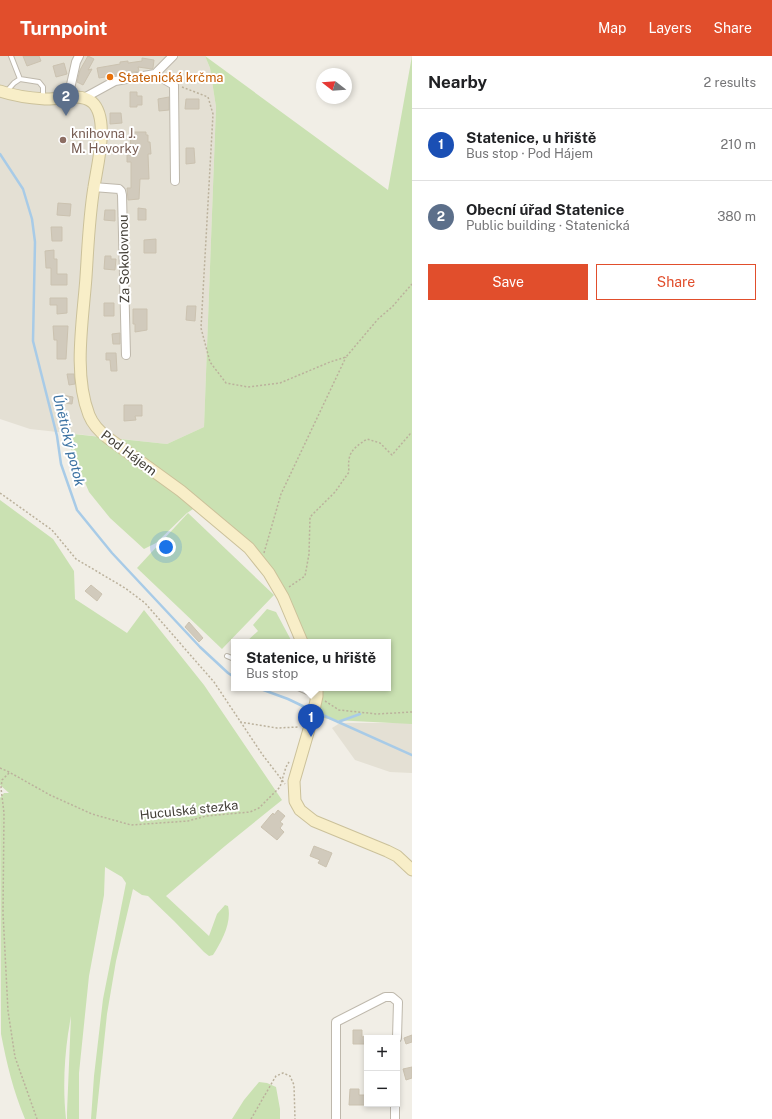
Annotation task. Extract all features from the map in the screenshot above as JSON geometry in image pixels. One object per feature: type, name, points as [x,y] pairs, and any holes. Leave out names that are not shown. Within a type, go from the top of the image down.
[{"type":"street","points":[[68,98],[76,62],[79,56]]},
{"type":"street","points":[[3,92],[43,99],[84,98],[115,80],[155,74],[173,56]]},
{"type":"street","points":[[155,74],[174,85],[175,181]]},
{"type":"street","name":"Pod Hájem","points":[[84,98],[95,105],[99,115],[101,142],[93,188],[80,362],[83,393],[91,420],[108,438],[181,491],[225,526],[249,548],[262,563],[280,593],[301,639]]},
{"type":"street","name":"Za Sokolovnou","points":[[93,188],[119,189],[122,195],[126,355]]},
{"type":"street","points":[[318,697],[296,774],[294,791],[295,800],[300,810],[314,821],[388,851],[397,856],[412,870]]},
{"type":"street","points":[[336,1119],[336,1022],[385,997],[392,997],[398,1002],[397,1035]]},
{"type":"street","points":[[395,1107],[395,1119]]},
{"type":"lane","points":[[11,56],[20,79]]},
{"type":"lane","points":[[3,92],[20,79],[39,82],[43,87],[43,99]]},
{"type":"lane","points":[[305,691],[318,697]]},
{"type":"path","points":[[174,85],[208,97],[213,114],[201,328],[210,362],[226,383],[248,387],[280,383],[330,362],[346,357]]},
{"type":"path","points":[[262,563],[281,494],[346,357],[378,319],[392,307],[412,284]]},
{"type":"path","points":[[280,593],[305,576],[309,554],[310,517],[335,492],[348,472],[348,462],[352,449],[367,439],[380,443],[392,455],[410,434],[412,434]]},
{"type":"path","points":[[0,493],[52,530],[76,558],[125,588],[145,604],[214,682],[281,781],[294,791]]},
{"type":"path","points":[[318,697],[339,710],[377,714],[412,712]]},
{"type":"path","points":[[240,722],[277,728],[298,728],[312,719]]},
{"type":"path","name":"Huculská stezka","points":[[0,768],[50,795],[92,814],[131,825],[188,821],[206,816],[250,812],[260,808],[280,787],[286,767],[290,761]]},
{"type":"path","points":[[9,772],[2,780],[1,788],[4,813],[3,913],[8,1011],[15,1057],[37,1119]]},
{"type":"path","points":[[252,1119],[276,1076],[283,1073],[290,1076],[294,1085],[295,1119]]},
{"type":"shaded area","points":[[0,56],[205,56],[210,68],[216,107],[204,427],[167,444],[30,429],[0,419]]},
{"type":"shaded area","points":[[340,723],[412,723],[412,773],[390,772],[355,760],[332,728]]},
{"type":"green space","points":[[205,56],[388,190],[412,56],[412,724],[334,720],[318,717],[319,691],[391,691],[391,639],[306,639],[266,568],[202,503],[187,513],[156,543],[144,549],[110,518],[89,492],[64,433],[167,444],[204,427],[216,107],[210,68]]},
{"type":"green space","points":[[0,500],[53,539],[74,571],[75,599],[127,633],[144,610],[204,685],[282,800],[166,896],[209,936],[217,914],[225,905],[228,906],[229,918],[227,925],[223,938],[213,955],[209,956],[204,952],[148,896],[142,895],[133,889],[116,961],[107,1014],[96,1119],[91,1119],[94,1076],[103,999],[126,883],[122,877],[105,867],[104,895],[89,976],[79,1073],[79,1119],[67,1119],[71,1016],[65,1066],[64,1098],[66,1119],[25,1119],[11,1077],[1,1034],[0,798],[4,793],[9,793],[0,785]]},
{"type":"green space","points":[[188,513],[274,595],[222,649],[137,568]]},
{"type":"green space","points":[[267,609],[276,612],[290,639],[249,639],[258,631],[253,625]]},
{"type":"green space","points":[[259,1082],[267,1083],[276,1087],[280,1109],[280,1119],[232,1119],[244,1100]]},
{"type":"building","points":[[23,56],[39,56],[41,61],[27,66]]},
{"type":"building","points":[[88,56],[94,59],[88,70],[92,69],[83,85],[77,82],[80,70]]},
{"type":"building","points":[[142,58],[154,60],[152,69],[138,67],[139,71],[99,78],[97,68],[120,64],[120,62],[128,61],[128,63],[142,61]]},
{"type":"building","points":[[64,63],[67,74],[56,77],[53,66]]},
{"type":"building","points":[[130,92],[137,92],[137,96],[142,96],[142,105],[130,107]]},
{"type":"building","points":[[169,97],[169,110],[159,111],[158,99]]},
{"type":"building","points":[[186,99],[199,99],[199,109],[185,109]]},
{"type":"building","points":[[110,113],[121,113],[122,123],[110,124]]},
{"type":"building","points":[[130,132],[146,132],[146,135],[148,135],[148,142],[150,142],[151,154],[148,154],[149,179],[140,179],[139,199],[128,200],[127,188],[131,188],[131,162],[127,162],[127,155],[131,155]]},
{"type":"building","points":[[186,148],[194,148],[195,163],[186,164]]},
{"type":"building","points":[[58,203],[71,204],[70,216],[57,215]]},
{"type":"building","points":[[138,208],[146,209],[146,220],[138,220]]},
{"type":"building","points":[[105,210],[115,210],[115,221],[104,220]]},
{"type":"building","points":[[51,227],[62,227],[62,241],[52,241]]},
{"type":"building","points":[[156,239],[156,253],[144,253],[144,240]]},
{"type":"building","points":[[54,250],[54,259],[57,259],[57,274],[67,274],[67,285],[51,285],[51,268],[46,268],[45,251]]},
{"type":"building","points":[[105,256],[111,256],[111,259],[116,259],[115,270],[104,269]]},
{"type":"building","points":[[50,298],[67,298],[67,313],[57,314],[57,305],[50,305]]},
{"type":"building","points":[[104,303],[114,303],[114,316],[104,316]]},
{"type":"building","points":[[187,306],[196,306],[195,321],[186,320]]},
{"type":"building","points":[[133,309],[147,309],[147,330],[135,332],[135,324],[133,324]]},
{"type":"building","points":[[53,326],[68,326],[66,359],[57,359],[57,340],[54,340]]},
{"type":"building","points":[[120,333],[120,344],[113,344],[112,334]]},
{"type":"building","points":[[106,353],[116,353],[117,371],[111,371],[110,360],[106,360]]},
{"type":"building","points":[[67,374],[74,374],[75,384],[69,385]]},
{"type":"building","points":[[57,394],[73,397],[72,404],[56,402]]},
{"type":"building","points":[[124,405],[142,405],[142,416],[135,416],[136,420],[124,421]]},
{"type":"building","points":[[91,585],[102,594],[97,601],[85,591]]},
{"type":"building","points":[[189,622],[203,638],[199,642],[185,627]]},
{"type":"building","points":[[278,810],[285,816],[280,822],[283,824],[280,828],[284,832],[277,840],[261,827],[273,813],[274,815]]},
{"type":"building","points":[[314,846],[332,853],[326,867],[318,863],[320,860],[310,856]]},
{"type":"building","points":[[353,1030],[362,1030],[364,1044],[353,1044]]},
{"type":"building","points":[[412,1035],[412,1042],[406,1044],[404,1038]]},
{"type":"building","points":[[412,1067],[412,1078],[406,1080],[403,1069]]},
{"type":"building","points":[[350,1089],[359,1089],[359,1095],[364,1095],[364,1105],[349,1105]]},
{"type":"waterway","name":"Únětický potok","points":[[0,154],[23,189],[32,219],[35,242],[33,341],[57,436],[61,464],[77,510],[112,553],[200,647],[231,675]]},
{"type":"waterway","name":"Únětický potok","points":[[266,691],[311,710]]},
{"type":"waterway","name":"Únětický potok","points":[[316,712],[412,755]]},
{"type":"waterway","points":[[338,722],[360,714]]},
{"type":"place","name":"Statenická krčma","points":[[110,77]]},
{"type":"place","name":"Obecní úřad Statenice","points":[[66,116]]},
{"type":"place","name":"knihovna J. M. Hovorky","points":[[63,140]]},
{"type":"place","name":"Statenice, u hřiště","points":[[311,737]]}]
